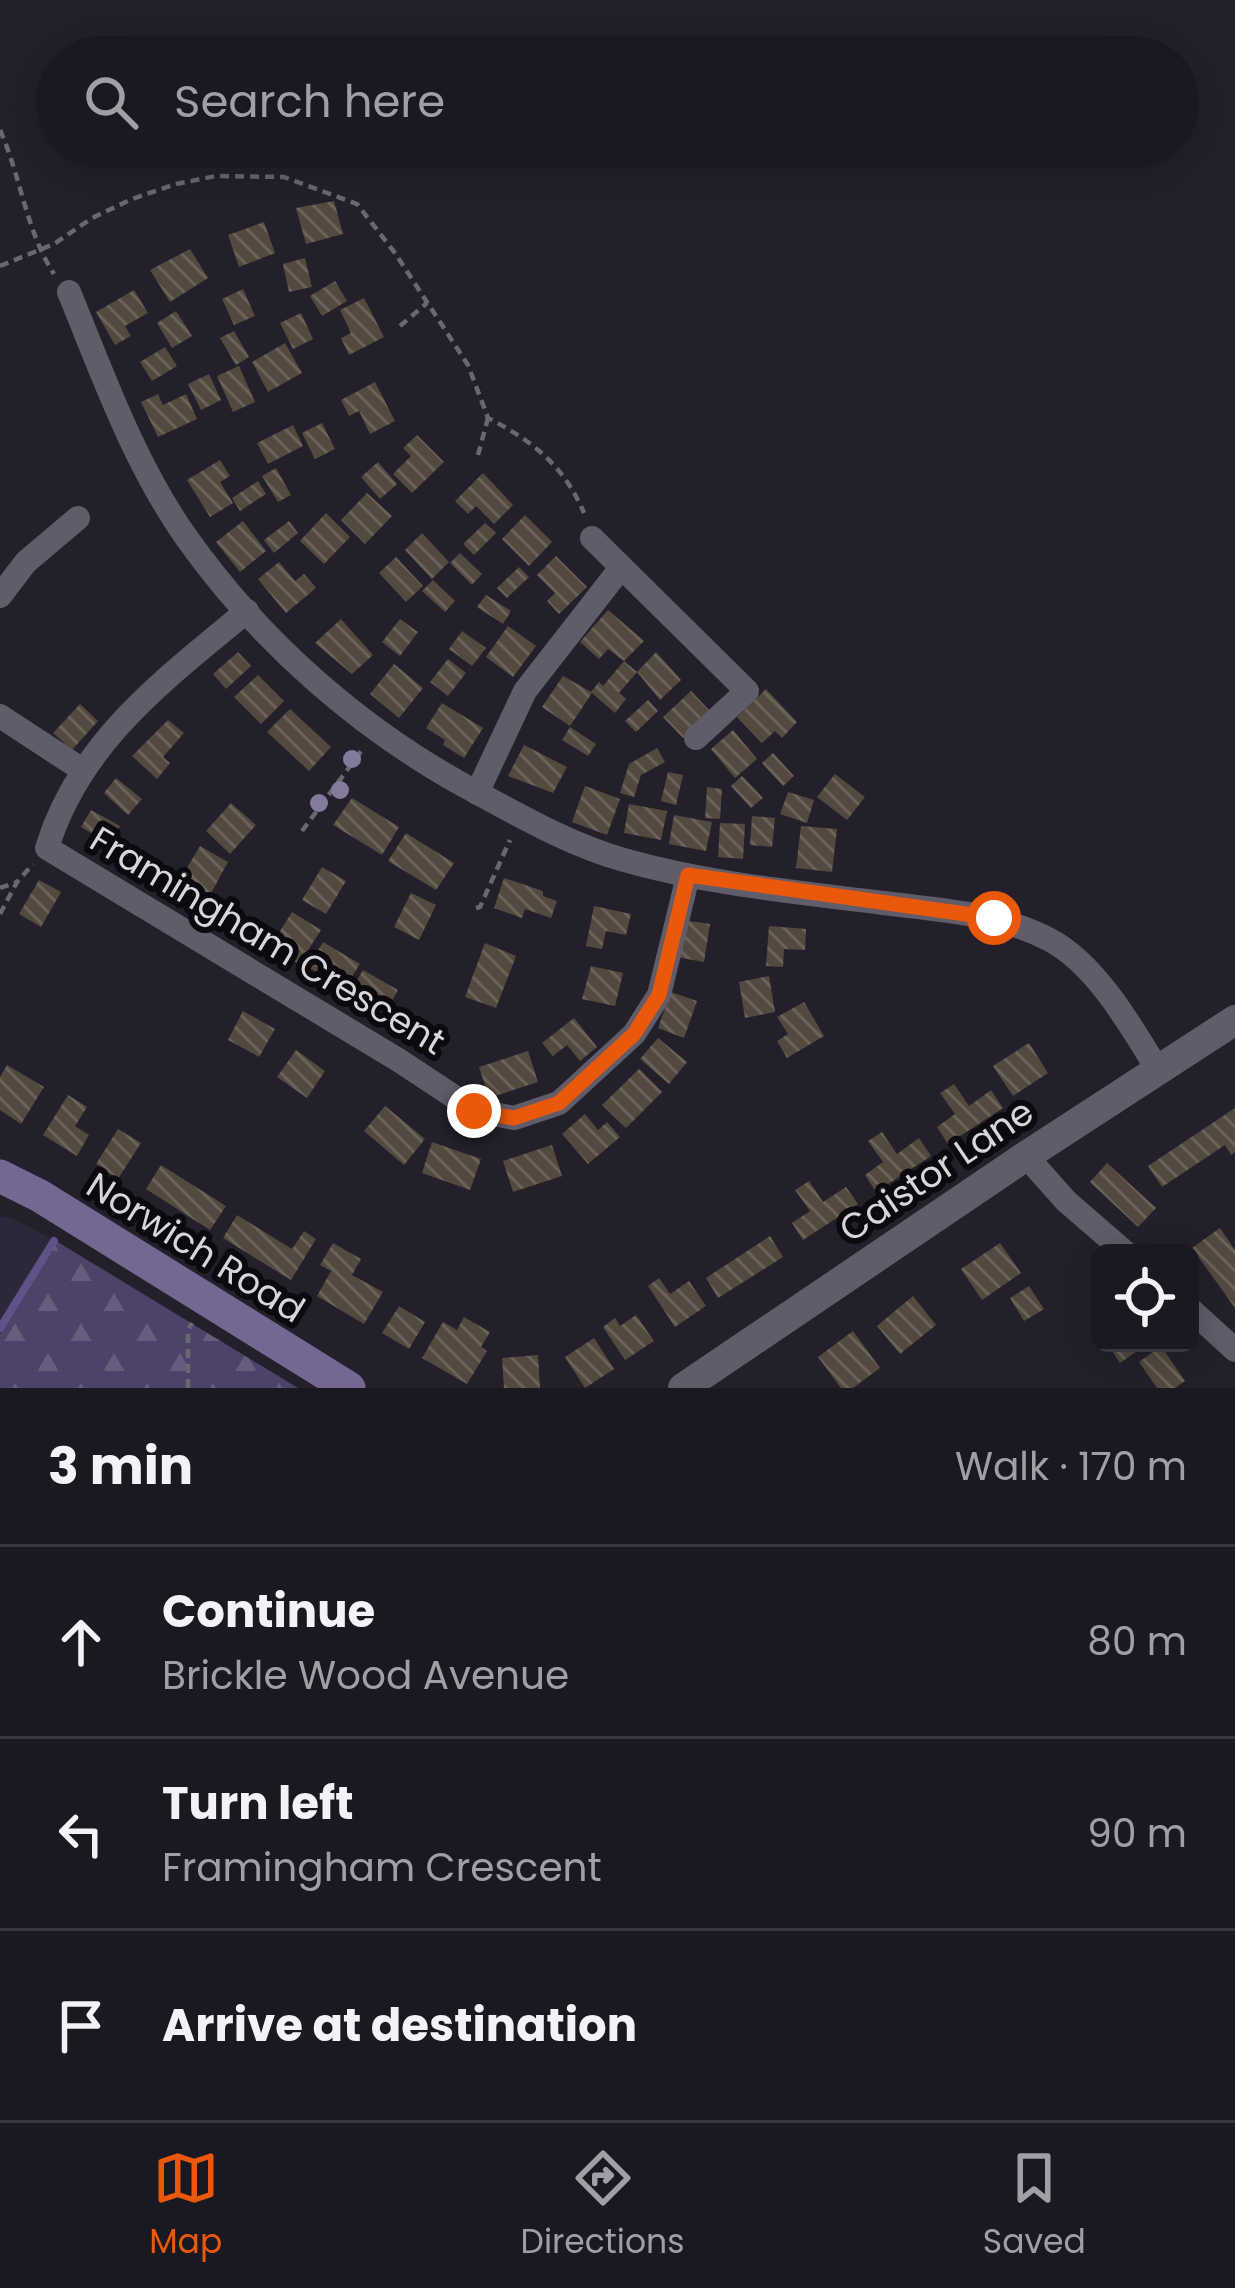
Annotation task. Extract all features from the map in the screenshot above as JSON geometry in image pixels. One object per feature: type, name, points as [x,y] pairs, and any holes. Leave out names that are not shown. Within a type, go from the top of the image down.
[{"type":"main road","name":"Norwich Road","points":[[0,1176],[40,1196],[349,1388]]},
{"type":"street","points":[[69,292],[147,470],[186,536],[247,611],[321,685],[376,731],[436,773],[519,818],[621,859],[688,875],[981,916],[1053,941],[1100,984],[1159,1072]]},
{"type":"street","points":[[0,596],[26,562],[79,518]]},
{"type":"street","points":[[592,538],[747,691],[696,738]]},
{"type":"street","points":[[477,793],[525,691],[620,569]]},
{"type":"street","name":"Framingham Crescent","points":[[247,611],[158,684],[81,769],[60,806],[47,848],[400,1061],[474,1111],[514,1118],[559,1103],[634,1034],[659,995],[688,875]]},
{"type":"street","points":[[0,716],[81,769]]},
{"type":"street","name":"Caistor Lane","points":[[683,1388],[1235,1021]]},
{"type":"street","points":[[1026,1156],[1066,1201],[1116,1244]]},
{"type":"street","points":[[1199,1318],[1235,1350]]},
{"type":"path","points":[[0,130],[38,248],[69,292]]},
{"type":"path","points":[[0,266],[54,244],[92,218],[176,184],[216,176],[284,177],[357,204],[468,365],[488,418],[478,455]]},
{"type":"path","points":[[400,326],[427,303]]},
{"type":"path","points":[[488,418],[527,438],[554,462],[582,507],[592,538]]},
{"type":"path","points":[[302,831],[376,731]]},
{"type":"path","points":[[476,908],[519,818]]},
{"type":"path","points":[[0,914],[17,882],[47,848]]},
{"type":"path","points":[[0,888],[17,882]]},
{"type":"path","points":[[188,1388],[188,1330],[206,1299]]},
{"type":"shaded area","points":[[0,1217],[12,1218],[56,1241],[0,1334]]},
{"type":"green space","points":[[56,1241],[298,1388],[0,1388],[0,1334]]},
{"type":"building","points":[[334,201],[343,234],[306,244],[296,208]]},
{"type":"building","points":[[264,222],[275,253],[239,267],[228,235]]},
{"type":"building","points":[[190,249],[208,278],[170,302],[150,270]]},
{"type":"building","points":[[305,258],[312,287],[289,292],[283,264]]},
{"type":"building","points":[[335,281],[347,301],[322,316],[310,296]]},
{"type":"building","points":[[243,289],[255,316],[234,325],[222,299]]},
{"type":"building","points":[[134,290],[148,313],[125,326],[131,336],[115,345],[96,312]]},
{"type":"building","points":[[364,298],[384,337],[349,355],[341,338],[351,333],[340,310]]},
{"type":"building","points":[[176,311],[192,336],[172,348],[157,323]]},
{"type":"building","points":[[301,313],[313,339],[293,349],[280,323]]},
{"type":"building","points":[[234,331],[249,357],[236,365],[220,338]]},
{"type":"building","points":[[285,343],[302,373],[268,392],[252,362]]},
{"type":"building","points":[[165,347],[177,366],[152,381],[140,362]]},
{"type":"building","points":[[239,366],[255,402],[233,412],[217,376]]},
{"type":"building","points":[[209,374],[221,400],[201,410],[188,384]]},
{"type":"building","points":[[375,382],[395,421],[370,434],[359,411],[349,416],[341,400]]},
{"type":"building","points":[[158,394],[163,405],[186,394],[197,419],[158,437],[141,402]]},
{"type":"building","points":[[322,423],[335,449],[315,459],[302,433]]},
{"type":"building","points":[[293,425],[303,446],[268,464],[257,443]]},
{"type":"building","points":[[417,435],[444,462],[412,493],[393,474],[411,456],[403,448]]},
{"type":"building","points":[[220,460],[230,476],[220,482],[233,503],[210,517],[187,480]]},
{"type":"building","points":[[378,462],[397,484],[380,499],[361,477]]},
{"type":"building","points":[[276,468],[291,495],[278,502],[262,476]]},
{"type":"building","points":[[483,473],[513,505],[494,524],[476,506],[468,514],[455,501]]},
{"type":"building","points":[[258,481],[266,494],[240,511],[232,498]]},
{"type":"building","points":[[367,493],[392,516],[365,544],[341,520]]},
{"type":"building","points":[[326,513],[350,537],[324,564],[300,541]]},
{"type":"building","points":[[525,515],[552,542],[529,566],[502,539]]},
{"type":"building","points":[[243,521],[266,551],[240,572],[216,542]]},
{"type":"building","points":[[289,521],[298,533],[274,553],[264,540]]},
{"type":"building","points":[[485,523],[496,533],[474,555],[463,544]]},
{"type":"building","points":[[422,533],[449,562],[432,579],[405,550]]},
{"type":"building","points":[[460,553],[482,574],[472,585],[450,563]]},
{"type":"building","points":[[556,556],[587,587],[559,614],[547,601],[555,593],[537,575]]},
{"type":"building","points":[[396,557],[423,586],[406,602],[379,573]]},
{"type":"building","points":[[279,562],[295,581],[304,574],[316,588],[286,613],[258,579]]},
{"type":"building","points":[[519,567],[529,577],[507,598],[497,588]]},
{"type":"building","points":[[433,580],[455,601],[445,612],[422,591]]},
{"type":"building","points":[[486,595],[511,611],[503,624],[477,607]]},
{"type":"building","points":[[608,610],[644,641],[624,661],[608,649],[599,659],[580,642]]},
{"type":"building","points":[[341,619],[373,655],[352,674],[315,643]]},
{"type":"building","points":[[400,619],[418,632],[400,656],[382,642]]},
{"type":"building","points":[[508,626],[536,646],[513,677],[486,657]]},
{"type":"building","points":[[462,631],[486,648],[472,666],[449,649]]},
{"type":"building","points":[[238,652],[251,666],[226,689],[213,674]]},
{"type":"building","points":[[656,652],[681,680],[660,700],[637,672]]},
{"type":"building","points":[[448,659],[466,673],[448,696],[430,682]]},
{"type":"building","points":[[624,661],[637,672],[619,693],[626,699],[615,713],[592,693],[570,726],[542,707],[563,676],[591,692],[599,682],[603,686]]},
{"type":"building","points":[[394,664],[423,688],[399,718],[370,694]]},
{"type":"building","points":[[258,675],[284,701],[261,724],[234,697]]},
{"type":"building","points":[[766,689],[797,722],[782,738],[775,731],[762,743],[737,717]]},
{"type":"building","points":[[691,691],[711,712],[683,738],[663,717]]},
{"type":"building","points":[[648,700],[658,711],[636,732],[625,721]]},
{"type":"building","points":[[442,703],[483,728],[464,758],[426,728]]},
{"type":"building","points":[[80,704],[98,721],[72,750],[53,733]]},
{"type":"building","points":[[290,709],[331,747],[309,771],[267,732]]},
{"type":"building","points":[[168,720],[184,733],[163,757],[170,763],[157,779],[132,756]]},
{"type":"building","points":[[570,727],[596,744],[588,756],[562,740]]},
{"type":"building","points":[[733,730],[757,759],[735,778],[711,749]]},
{"type":"building","points":[[524,745],[567,767],[553,793],[508,776]]},
{"type":"building","points":[[657,748],[665,762],[641,775],[634,797],[620,793],[629,764]]},
{"type":"building","points":[[773,753],[794,776],[783,786],[762,763]]},
{"type":"building","points":[[668,772],[683,775],[676,805],[661,801]]},
{"type":"building","points":[[835,774],[865,797],[847,820],[817,797]]},
{"type":"building","points":[[742,776],[763,798],[751,808],[731,786]]},
{"type":"building","points":[[116,778],[142,799],[128,815],[104,793]]},
{"type":"building","points":[[585,786],[620,799],[607,835],[572,822]]},
{"type":"building","points":[[707,787],[722,789],[720,819],[705,818]]},
{"type":"building","points":[[788,792],[814,800],[807,823],[780,814]]},
{"type":"building","points":[[352,798],[399,827],[382,855],[333,825]]},
{"type":"building","points":[[231,803],[256,825],[230,854],[206,831]]},
{"type":"building","points":[[629,804],[667,811],[661,840],[624,833]]},
{"type":"building","points":[[91,810],[120,826],[110,844],[81,827]]},
{"type":"building","points":[[674,815],[712,822],[706,851],[669,844]]},
{"type":"building","points":[[752,816],[775,818],[772,847],[750,845]]},
{"type":"building","points":[[720,823],[745,824],[743,859],[718,857]]},
{"type":"building","points":[[801,826],[837,829],[832,872],[796,868]]},
{"type":"building","points":[[406,833],[454,863],[436,890],[388,861]]},
{"type":"building","points":[[200,846],[228,862],[210,895],[181,878]]},
{"type":"building","points":[[322,867],[346,881],[326,914],[302,900]]},
{"type":"building","points":[[504,878],[543,891],[543,896],[557,901],[551,918],[525,909],[522,918],[494,908]]},
{"type":"building","points":[[39,880],[61,892],[41,927],[19,914]]},
{"type":"building","points":[[411,893],[436,905],[419,940],[394,927]]},
{"type":"building","points":[[594,906],[631,914],[626,935],[606,931],[602,949],[586,946]]},
{"type":"building","points":[[292,912],[321,930],[299,964],[270,947]]},
{"type":"building","points":[[683,920],[710,924],[704,962],[676,957]]},
{"type":"building","points":[[769,926],[806,929],[805,950],[784,949],[783,967],[766,966]]},
{"type":"building","points":[[323,942],[360,964],[344,989],[308,967]]},
{"type":"building","points":[[485,943],[516,956],[496,1008],[465,997]]},
{"type":"building","points":[[591,966],[623,973],[615,1006],[582,999]]},
{"type":"building","points":[[363,970],[398,990],[381,1020],[346,999]]},
{"type":"building","points":[[769,976],[775,1012],[745,1018],[739,982]]},
{"type":"building","points":[[671,992],[697,1001],[684,1038],[658,1028]]},
{"type":"building","points":[[804,1002],[824,1036],[787,1058],[777,1041],[788,1034],[777,1017]]},
{"type":"building","points":[[243,1011],[275,1029],[259,1057],[228,1040]]},
{"type":"building","points":[[574,1018],[597,1047],[580,1061],[567,1045],[553,1056],[542,1043]]},
{"type":"building","points":[[658,1038],[687,1062],[669,1084],[640,1059]]},
{"type":"building","points":[[1029,1043],[1048,1073],[1013,1096],[993,1066]]},
{"type":"building","points":[[296,1050],[325,1071],[307,1098],[277,1077]]},
{"type":"building","points":[[528,1051],[538,1082],[489,1098],[479,1067]]},
{"type":"building","points":[[7,1065],[44,1087],[21,1124],[0,1110],[0,1077]]},
{"type":"building","points":[[639,1069],[662,1092],[626,1128],[602,1105]]},
{"type":"building","points":[[954,1084],[969,1106],[991,1090],[1003,1108],[948,1144],[937,1127],[955,1114],[940,1093]]},
{"type":"building","points":[[68,1095],[87,1107],[75,1126],[89,1135],[77,1156],[43,1135]]},
{"type":"building","points":[[385,1106],[425,1139],[404,1165],[364,1131]]},
{"type":"building","points":[[1235,1108],[1235,1152],[1231,1155],[1225,1145],[1162,1187],[1148,1166]]},
{"type":"building","points":[[585,1114],[598,1130],[607,1122],[620,1137],[588,1164],[562,1134]]},
{"type":"building","points":[[118,1129],[141,1143],[118,1179],[96,1164]]},
{"type":"building","points":[[882,1132],[897,1154],[919,1138],[931,1156],[876,1192],[865,1175],[883,1162],[868,1141]]},
{"type":"building","points":[[432,1142],[481,1159],[470,1190],[422,1173]]},
{"type":"building","points":[[552,1145],[562,1176],[513,1192],[503,1161]]},
{"type":"building","points":[[1107,1163],[1156,1208],[1138,1227],[1090,1182]]},
{"type":"building","points":[[161,1165],[226,1206],[210,1230],[146,1189]]},
{"type":"building","points":[[809,1181],[823,1202],[846,1187],[858,1204],[803,1240],[792,1223],[810,1211],[795,1190]]},
{"type":"building","points":[[237,1215],[292,1249],[304,1231],[316,1239],[291,1280],[223,1238]]},
{"type":"building","points":[[1220,1228],[1235,1250],[1235,1308],[1199,1258],[1198,1244]]},
{"type":"building","points":[[770,1236],[783,1257],[718,1298],[706,1278]]},
{"type":"building","points":[[333,1243],[361,1259],[352,1275],[383,1292],[364,1324],[317,1296],[331,1271],[320,1265]]},
{"type":"building","points":[[1000,1243],[1021,1273],[982,1300],[961,1269]]},
{"type":"building","points":[[659,1278],[670,1294],[689,1281],[706,1306],[675,1327],[648,1286]]},
{"type":"building","points":[[1029,1286],[1044,1309],[1024,1321],[1010,1298]]},
{"type":"building","points":[[913,1296],[936,1325],[900,1354],[877,1326]]},
{"type":"building","points":[[399,1306],[425,1322],[409,1349],[382,1333]]},
{"type":"building","points":[[636,1315],[654,1341],[625,1360],[603,1327],[615,1318],[620,1326]]},
{"type":"building","points":[[464,1317],[490,1332],[481,1347],[487,1351],[467,1384],[422,1358],[443,1322],[457,1330]]},
{"type":"building","points":[[853,1331],[880,1368],[853,1388],[841,1388],[818,1357]]},
{"type":"building","points":[[594,1338],[614,1369],[585,1388],[565,1357]]},
{"type":"building","points":[[1113,1352],[1136,1352],[1120,1363]]},
{"type":"building","points":[[1153,1352],[1165,1352],[1185,1381],[1175,1388],[1157,1388],[1139,1362]]},
{"type":"building","points":[[538,1355],[540,1388],[504,1388],[502,1358]]},
{"type":"waterway","points":[[0,1328],[54,1241]]},
{"type":"route","points":[[474,1111],[514,1118],[559,1103],[634,1034],[659,995],[688,875],[994,918]]}]
